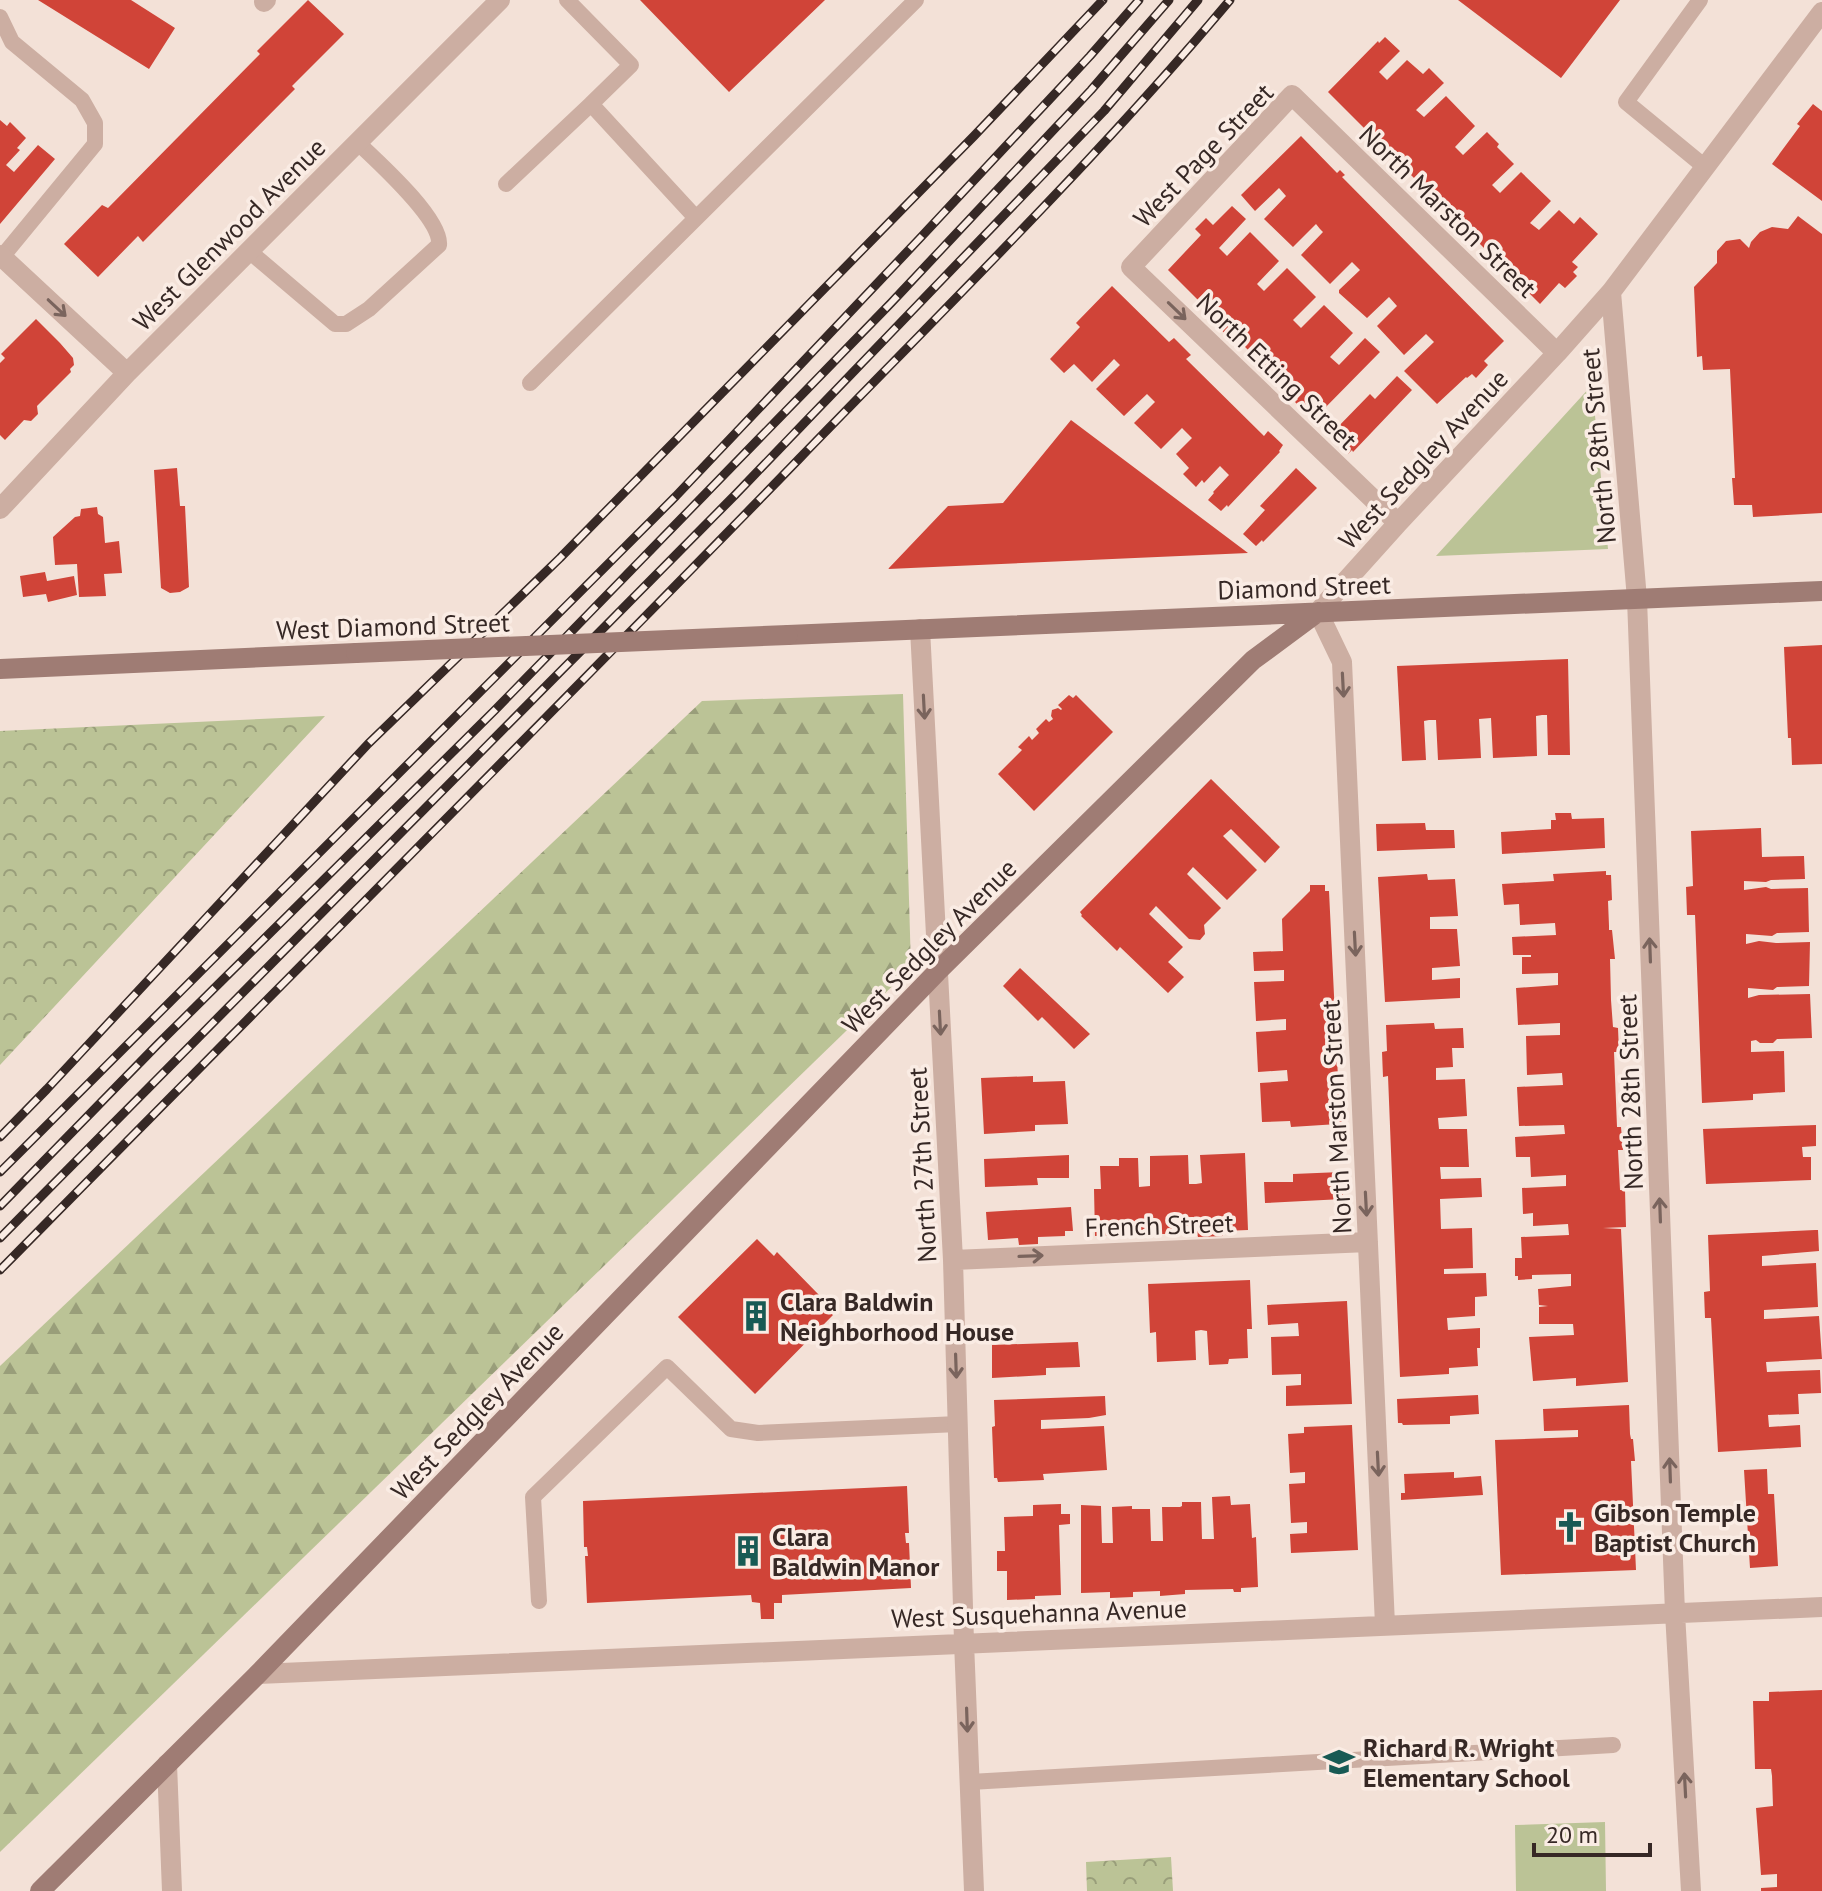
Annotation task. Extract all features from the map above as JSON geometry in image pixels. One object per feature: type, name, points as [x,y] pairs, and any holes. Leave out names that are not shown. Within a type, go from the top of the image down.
[{"type":"main road","name":"Diamond Street","points":[[788,635],[1822,591]]},
{"type":"main road","name":"West Sedgley Avenue","points":[[40,1891],[258,1674],[937,972],[1253,660],[1318,612]]},
{"type":"main road","name":"West Diamond Street","points":[[0,669],[788,635]]},
{"type":"street","name":"West Glenwood Avenue","points":[[0,509],[127,373],[500,0]]},
{"type":"street","name":"West Sedgley Avenue","points":[[1318,612],[1611,292],[1822,12]]},
{"type":"street","name":"West Page Street","points":[[1142,257],[1292,95],[1302,105]]},
{"type":"street","name":"North Marston Street","points":[[1302,105],[1557,353]]},
{"type":"street","points":[[1,256],[127,373]]},
{"type":"street","name":"North Etting Street","points":[[1142,257],[1131,267],[1398,523]]},
{"type":"street","name":"North 28th Street","points":[[1611,292],[1637,599],[1675,1613],[1691,1891]]},
{"type":"street","name":"North Marston Street","points":[[1318,612],[1342,662],[1385,1625]]},
{"type":"street","name":"North 27th Street","points":[[920,629],[953,1260],[974,1891]]},
{"type":"street","name":"French Street","points":[[953,1260],[1368,1242]]},
{"type":"street","name":"West Susquehanna Avenue","points":[[258,1674],[1822,1607]]},
{"type":"street","points":[[167,1764],[172,1891]]},
{"type":"lane","points":[[506,184],[631,65],[567,0]]},
{"type":"lane","points":[[530,383],[916,0]]},
{"type":"lane","points":[[1700,0],[1626,102],[1705,167]]},
{"type":"lane","points":[[0,17],[12,42],[82,100],[95,123],[95,144],[1,256]]},
{"type":"lane","points":[[591,104],[696,218]]},
{"type":"lane","points":[[249,251],[335,324],[346,324],[369,309],[439,245],[438,234],[410,194],[357,142]]},
{"type":"lane","points":[[539,1601],[533,1497],[667,1367],[731,1429],[758,1433],[958,1424]]},
{"type":"lane","points":[[970,1782],[1613,1745]]},
{"type":"green space","points":[[1592,385],[1608,549],[1436,556]]},
{"type":"green space","points":[[903,694],[911,968],[0,1852],[0,1366],[702,701]]},
{"type":"green space","points":[[325,716],[0,1065],[0,731]]},
{"type":"green space","points":[[1605,1822],[1606,1891],[1516,1891],[1515,1825]]},
{"type":"green space","points":[[1171,1857],[1173,1891],[1087,1891],[1086,1862]]},
{"type":"building","points":[[38,0],[131,0],[175,28],[149,69]]},
{"type":"building","points":[[308,0],[344,34],[292,86],[295,89],[143,242],[138,236],[98,277],[64,244],[102,205],[108,208],[260,54],[257,51]]},
{"type":"building","points":[[640,0],[825,0],[729,92]]},
{"type":"building","points":[[1458,0],[1620,0],[1561,78]]},
{"type":"building","points":[[1385,37],[1400,51],[1379,72],[1387,80],[1407,60],[1423,74],[1429,68],[1444,83],[1416,110],[1424,117],[1446,96],[1475,126],[1455,147],[1463,155],[1487,132],[1514,164],[1492,185],[1500,193],[1521,172],[1551,201],[1530,223],[1539,230],[1559,210],[1574,224],[1580,217],[1598,234],[1572,262],[1578,267],[1573,272],[1577,276],[1565,288],[1559,283],[1540,304],[1328,92]]},
{"type":"building","points":[[1813,104],[1822,111],[1822,201],[1772,164]]},
{"type":"building","points":[[0,120],[7,126],[10,122],[26,138],[6,165],[14,172],[38,145],[55,159],[0,224]]},
{"type":"building","points":[[1301,136],[1337,173],[1340,170],[1345,175],[1342,177],[1504,341],[1484,361],[1488,365],[1476,378],[1472,374],[1466,377],[1437,404],[1404,371],[1434,342],[1426,334],[1404,355],[1377,326],[1397,306],[1389,297],[1367,318],[1339,293],[1360,270],[1352,262],[1330,284],[1301,255],[1323,232],[1316,224],[1293,247],[1264,219],[1286,196],[1279,188],[1255,211],[1241,195]]},
{"type":"building","points":[[1232,206],[1246,219],[1219,248],[1227,256],[1250,232],[1279,261],[1257,284],[1264,291],[1287,268],[1316,297],[1293,320],[1301,328],[1324,305],[1353,333],[1330,357],[1339,365],[1365,338],[1380,352],[1312,419],[1295,402],[1298,399],[1241,343],[1239,346],[1220,329],[1223,325],[1168,270],[1201,235],[1195,229],[1206,218],[1213,225]]},
{"type":"building","points":[[1798,216],[1822,234],[1822,513],[1753,517],[1752,505],[1734,505],[1730,369],[1703,370],[1702,356],[1697,357],[1694,287],[1717,263],[1717,251],[1726,241],[1740,239],[1749,248],[1760,232],[1772,227],[1788,229]]},
{"type":"building","points":[[1112,286],[1169,342],[1174,338],[1191,355],[1186,359],[1264,436],[1268,431],[1283,445],[1280,452],[1221,511],[1208,500],[1229,475],[1220,466],[1196,487],[1183,474],[1189,468],[1176,454],[1192,438],[1182,428],[1161,449],[1134,423],[1155,402],[1147,394],[1124,416],[1096,389],[1120,365],[1114,359],[1092,382],[1074,364],[1064,373],[1050,359],[1080,327],[1076,323]]},
{"type":"building","points":[[36,319],[73,358],[74,365],[71,372],[37,406],[38,414],[31,421],[24,420],[5,440],[0,435],[0,363],[5,358],[1,354]]},
{"type":"building","points":[[1397,376],[1412,390],[1348,454],[1343,447],[1346,444],[1333,432],[1370,394],[1375,399]]},
{"type":"building","points":[[1071,420],[1248,553],[888,569],[948,506],[1003,503]]},
{"type":"building","points":[[177,468],[180,506],[185,506],[189,587],[170,593],[161,588],[154,470]]},
{"type":"building","points":[[1296,468],[1317,488],[1256,546],[1243,534],[1265,510],[1260,506]]},
{"type":"building","points":[[97,507],[98,514],[103,517],[105,543],[119,541],[122,573],[104,574],[106,596],[79,597],[77,564],[55,565],[53,537],[80,516],[81,509]]},
{"type":"building","points":[[45,572],[47,581],[74,576],[77,595],[48,602],[46,594],[23,597],[20,576]]},
{"type":"building","points":[[1822,645],[1822,764],[1792,765],[1784,647]]},
{"type":"building","points":[[1568,659],[1570,755],[1548,755],[1547,715],[1542,715],[1536,716],[1537,756],[1493,758],[1491,718],[1479,719],[1481,758],[1438,760],[1436,720],[1429,720],[1424,721],[1426,760],[1402,761],[1397,666]]},
{"type":"building","points":[[1069,695],[1073,698],[1076,695],[1113,732],[1034,811],[998,774],[1022,750],[1018,747],[1029,736],[1032,740],[1039,733],[1036,729],[1046,719],[1049,722],[1053,719],[1052,710],[1062,709],[1058,705]]},
{"type":"building","points":[[1211,779],[1280,847],[1265,863],[1231,829],[1223,836],[1257,870],[1227,900],[1193,867],[1187,874],[1221,908],[1204,925],[1205,934],[1200,940],[1189,939],[1156,906],[1149,914],[1183,947],[1168,962],[1184,977],[1168,993],[1120,947],[1117,951],[1080,912]]},
{"type":"building","points":[[1555,813],[1571,813],[1572,819],[1604,818],[1605,848],[1502,854],[1501,832],[1551,829],[1551,820],[1556,820]]},
{"type":"building","points":[[1425,823],[1426,830],[1454,830],[1455,848],[1377,851],[1376,824]]},
{"type":"building","points":[[1761,828],[1762,857],[1804,856],[1805,879],[1744,881],[1744,890],[1808,888],[1809,932],[1777,933],[1772,936],[1746,934],[1746,944],[1759,941],[1810,942],[1809,986],[1777,987],[1773,990],[1748,988],[1748,998],[1810,994],[1812,1038],[1777,1039],[1773,1043],[1751,1041],[1751,1052],[1784,1051],[1785,1092],[1753,1094],[1753,1100],[1702,1103],[1695,915],[1687,915],[1686,887],[1693,886],[1691,831]]},
{"type":"building","points":[[1606,871],[1606,875],[1611,875],[1609,930],[1612,930],[1615,959],[1610,959],[1611,1000],[1613,1027],[1618,1028],[1619,1052],[1614,1052],[1617,1127],[1621,1127],[1623,1150],[1618,1150],[1620,1190],[1625,1190],[1626,1227],[1603,1228],[1621,1229],[1628,1382],[1576,1386],[1576,1378],[1533,1381],[1529,1337],[1574,1335],[1573,1324],[1539,1324],[1539,1307],[1548,1306],[1539,1305],[1538,1289],[1571,1286],[1571,1274],[1532,1275],[1532,1279],[1518,1280],[1515,1276],[1515,1258],[1522,1258],[1521,1237],[1569,1235],[1568,1224],[1533,1226],[1533,1213],[1523,1214],[1522,1188],[1566,1186],[1566,1175],[1531,1177],[1530,1157],[1516,1157],[1515,1137],[1565,1134],[1564,1125],[1519,1126],[1517,1087],[1563,1085],[1562,1073],[1527,1075],[1526,1036],[1560,1035],[1560,1023],[1518,1025],[1516,988],[1558,985],[1558,973],[1522,974],[1522,957],[1531,955],[1513,955],[1512,937],[1556,935],[1555,923],[1520,925],[1519,904],[1504,905],[1502,884],[1554,881],[1553,874]]},
{"type":"building","points":[[1427,874],[1428,880],[1455,879],[1458,916],[1430,917],[1430,929],[1457,929],[1460,966],[1432,968],[1432,980],[1460,978],[1460,998],[1385,1002],[1378,877]]},
{"type":"building","points":[[1310,885],[1325,885],[1325,891],[1329,891],[1339,1099],[1344,1099],[1345,1122],[1291,1127],[1290,1121],[1262,1122],[1260,1083],[1288,1081],[1287,1070],[1258,1072],[1256,1032],[1286,1030],[1286,1019],[1256,1021],[1254,982],[1284,981],[1284,970],[1254,971],[1253,952],[1283,951],[1282,919],[1310,891]]},
{"type":"building","points":[[1020,968],[1090,1034],[1074,1049],[1042,1017],[1038,1021],[1003,986]]},
{"type":"building","points":[[1434,1023],[1435,1029],[1463,1028],[1464,1048],[1452,1048],[1453,1067],[1436,1068],[1436,1080],[1465,1079],[1467,1116],[1438,1118],[1439,1129],[1467,1129],[1469,1167],[1440,1167],[1441,1179],[1481,1178],[1482,1197],[1440,1199],[1441,1229],[1472,1228],[1473,1268],[1444,1269],[1444,1274],[1486,1273],[1487,1296],[1475,1297],[1475,1316],[1447,1318],[1448,1330],[1480,1328],[1478,1366],[1449,1368],[1449,1374],[1400,1377],[1388,1076],[1383,1077],[1382,1052],[1387,1051],[1386,1025]]},
{"type":"building","points":[[1033,1076],[1033,1082],[1065,1081],[1068,1124],[1035,1125],[1035,1131],[984,1134],[981,1078]]},
{"type":"building","points":[[1816,1125],[1816,1146],[1802,1147],[1803,1157],[1811,1157],[1811,1180],[1706,1184],[1703,1129]]},
{"type":"building","points":[[1245,1153],[1248,1230],[1223,1231],[1223,1236],[1198,1237],[1197,1233],[1095,1236],[1094,1189],[1101,1189],[1100,1166],[1119,1166],[1119,1158],[1138,1158],[1139,1187],[1150,1186],[1150,1156],[1188,1155],[1189,1184],[1196,1184],[1202,1183],[1200,1155]]},
{"type":"building","points":[[1069,1155],[1069,1178],[1037,1178],[1038,1185],[985,1187],[984,1159]]},
{"type":"building","points":[[1341,1172],[1343,1199],[1265,1203],[1264,1182],[1293,1182],[1293,1174]]},
{"type":"building","points":[[1071,1207],[1073,1231],[1065,1231],[1065,1236],[1038,1237],[1038,1244],[1019,1245],[1018,1238],[988,1240],[986,1212]]},
{"type":"building","points":[[1818,1230],[1819,1251],[1762,1256],[1762,1266],[1816,1263],[1818,1307],[1764,1310],[1764,1319],[1819,1316],[1822,1359],[1766,1362],[1767,1372],[1820,1370],[1821,1393],[1798,1394],[1799,1414],[1768,1415],[1769,1427],[1800,1425],[1801,1447],[1718,1452],[1711,1318],[1705,1318],[1704,1292],[1710,1291],[1708,1235]]},
{"type":"building","name":"Clara Baldwin Neighborhood House","points":[[757,1239],[774,1256],[777,1252],[819,1295],[816,1298],[833,1315],[755,1394],[678,1317]]},
{"type":"building","points":[[1250,1280],[1252,1329],[1247,1329],[1248,1358],[1209,1365],[1207,1331],[1201,1330],[1195,1331],[1196,1360],[1157,1362],[1156,1332],[1150,1333],[1148,1284]]},
{"type":"building","points":[[1347,1301],[1352,1404],[1286,1406],[1286,1386],[1301,1385],[1301,1374],[1272,1375],[1271,1337],[1299,1336],[1298,1323],[1268,1325],[1267,1305]]},
{"type":"building","points":[[1078,1342],[1080,1367],[1046,1368],[1046,1375],[992,1378],[992,1345]]},
{"type":"building","points":[[1478,1395],[1479,1414],[1450,1416],[1450,1424],[1398,1423],[1397,1399]]},
{"type":"building","points":[[1105,1396],[1106,1415],[1041,1420],[1041,1429],[1104,1426],[1107,1470],[1043,1474],[1044,1480],[998,1482],[994,1478],[994,1400]]},
{"type":"building","points":[[1629,1405],[1635,1461],[1631,1461],[1636,1570],[1501,1575],[1495,1440],[1578,1437],[1578,1430],[1544,1431],[1543,1409]]},
{"type":"building","points":[[1352,1425],[1358,1550],[1291,1553],[1290,1534],[1307,1533],[1307,1522],[1291,1523],[1289,1484],[1305,1483],[1305,1472],[1290,1473],[1288,1434],[1304,1433],[1304,1427]]},
{"type":"building","points":[[1767,1469],[1768,1494],[1774,1494],[1778,1566],[1750,1568],[1744,1470]]},
{"type":"building","points":[[1454,1472],[1454,1478],[1481,1476],[1483,1495],[1401,1500],[1401,1493],[1405,1493],[1404,1474]]},
{"type":"building","name":"Clara Baldwin Manor","points":[[907,1486],[909,1533],[905,1533],[906,1543],[909,1543],[911,1588],[782,1595],[782,1603],[774,1603],[774,1619],[761,1619],[760,1603],[752,1602],[751,1595],[587,1603],[585,1556],[588,1556],[587,1547],[584,1547],[583,1501]]},
{"type":"building","points":[[1230,1496],[1231,1505],[1250,1504],[1252,1538],[1256,1537],[1258,1587],[1241,1588],[1241,1592],[1234,1592],[1233,1589],[1185,1590],[1185,1594],[1160,1596],[1160,1591],[1133,1592],[1133,1597],[1110,1598],[1110,1592],[1081,1593],[1081,1505],[1101,1506],[1102,1543],[1113,1543],[1112,1507],[1150,1509],[1151,1541],[1163,1541],[1162,1507],[1180,1507],[1182,1502],[1201,1502],[1202,1539],[1214,1539],[1212,1497]]},
{"type":"building","points":[[1061,1504],[1061,1514],[1070,1514],[1070,1524],[1059,1525],[1061,1595],[1007,1600],[1007,1571],[997,1571],[997,1551],[1005,1551],[1004,1517],[1033,1516],[1033,1505]]},
{"type":"building","points":[[1822,1690],[1822,1891],[1761,1891],[1761,1888],[1777,1887],[1777,1874],[1761,1875],[1756,1808],[1773,1806],[1772,1776],[1771,1769],[1755,1769],[1753,1701],[1769,1701],[1769,1692]]},
{"type":"railway","points":[[0,1137],[368,744],[560,558],[1103,0]]},
{"type":"railway","points":[[0,1172],[676,496],[922,236],[1139,0]]},
{"type":"railway","points":[[0,1206],[158,1044],[495,710],[891,303],[1091,90],[1169,0]]},
{"type":"railway","points":[[0,1238],[736,494],[1104,111],[1198,0]]},
{"type":"railway","points":[[0,1270],[963,291],[1126,119],[1230,0]]},
{"type":"place","name":"Clara Baldwin Neighborhood House","points":[[756,1316]]},
{"type":"place","name":"Gibson Temple Baptist Church","points":[[1570,1527]]},
{"type":"place","name":"Clara Baldwin Manor","points":[[748,1551]]},
{"type":"place","name":"Richard R. Wright Elementary School","points":[[1339,1762]]}]
